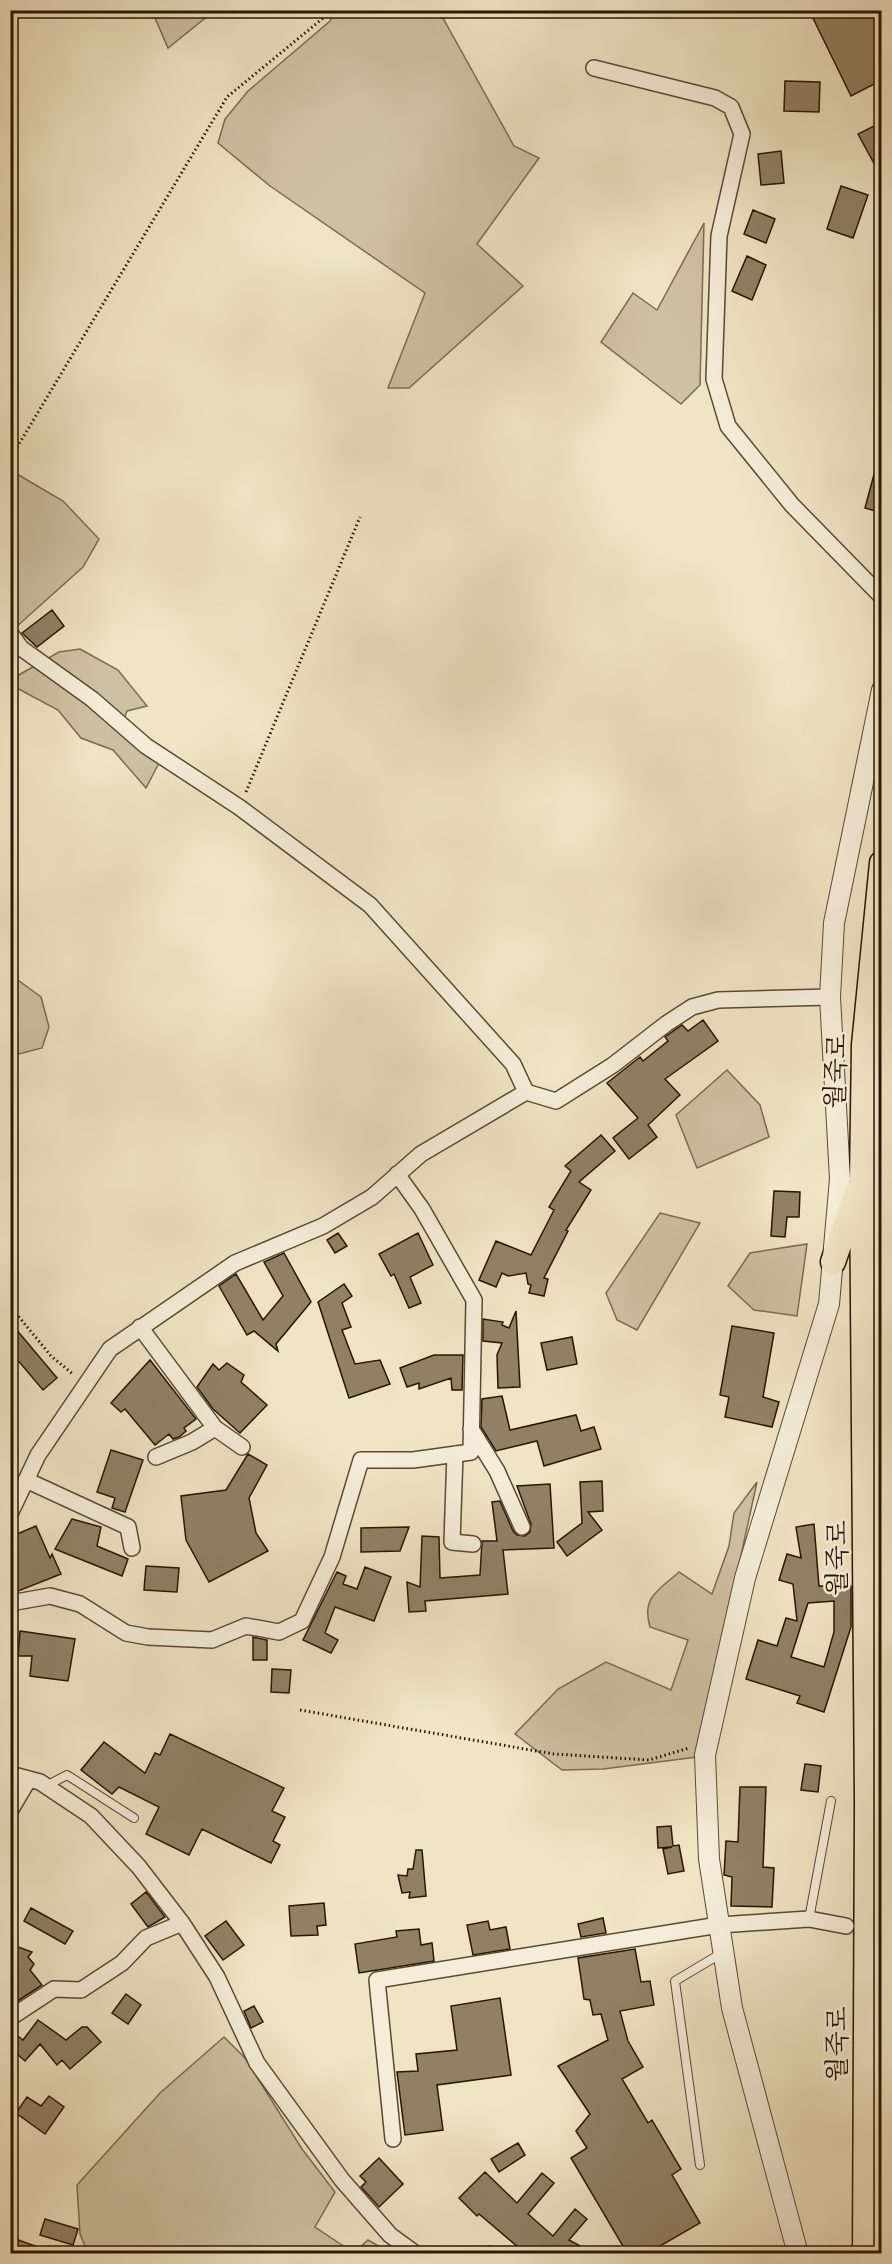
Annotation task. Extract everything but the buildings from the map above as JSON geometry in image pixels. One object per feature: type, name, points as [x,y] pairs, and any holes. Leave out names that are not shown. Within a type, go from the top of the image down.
[{"type":"main road","name":"월죽로","points":[[865,2253],[867,1780],[862,1179],[864,1045],[882,863]]},
{"type":"main road","points":[[832,1262],[862,1179]]},
{"type":"street","points":[[594,68],[715,98],[731,107],[742,135],[719,236],[714,379],[728,426],[792,504],[882,597]]},
{"type":"street","points":[[10,633],[21,648],[92,699],[146,746],[239,807],[370,904],[513,1064],[526,1092]]},
{"type":"street","points":[[798,2253],[732,2008],[709,1859],[705,1755],[745,1578],[829,1304],[840,1179],[830,997],[834,923],[882,690]]},
{"type":"street","points":[[10,1514],[38,1455],[110,1349],[235,1263],[323,1226],[372,1197],[420,1154],[526,1092],[555,1101],[613,1065],[692,1007],[718,1000],[830,997]]},
{"type":"street","points":[[10,1603],[50,1596],[80,1604],[126,1633],[148,1637],[212,1640],[246,1626],[279,1632],[302,1621],[307,1611],[332,1557],[362,1460],[414,1460],[471,1452],[474,1299],[422,1209],[397,1174]]},
{"type":"street","points":[[140,1328],[215,1428],[242,1447]]},
{"type":"street","points":[[470,1426],[496,1471],[522,1527]]},
{"type":"street","points":[[156,1457],[192,1442],[215,1428]]},
{"type":"street","points":[[455,1454],[452,1542],[473,1544]]},
{"type":"street","points":[[27,1480],[128,1527],[132,1548]]},
{"type":"street","points":[[10,1774],[46,1786],[91,1816],[139,1867],[182,1923],[217,1977],[257,2063],[342,2180],[390,2235],[411,2251]]},
{"type":"street","points":[[10,1811],[29,1779]]},
{"type":"street","points":[[393,2139],[377,1980],[719,1925],[809,1919],[846,1926]]},
{"type":"street","points":[[10,2018],[54,1989],[81,1990],[122,1962],[146,1938],[182,1923]]},
{"type":"lane","points":[[46,1786],[67,1775],[134,1818]]},
{"type":"lane","points":[[809,1919],[831,1801]]},
{"type":"lane","points":[[700,2165],[675,1981],[723,1952]]},
{"type":"path","points":[[10,459],[228,97],[333,10]]},
{"type":"path","points":[[239,807],[360,517]]},
{"type":"path","points":[[10,1306],[51,1356],[85,1383]]},
{"type":"path","points":[[300,1710],[554,1754],[649,1760],[708,1742]]},
{"type":"shaded area","points":[[152,11],[214,11],[168,48]]},
{"type":"shaded area","points":[[335,11],[439,11],[514,146],[539,158],[477,244],[523,286],[409,388],[388,388],[425,293],[270,186],[218,143],[225,119],[248,91],[330,21]]},
{"type":"shaded area","points":[[704,223],[700,385],[681,404],[601,342],[633,293],[657,310]]},
{"type":"shaded area","points":[[17,474],[63,501],[99,539],[83,567],[15,628],[10,621],[10,484]]},
{"type":"shaded area","points":[[80,649],[118,670],[147,706],[127,711],[120,730],[159,763],[146,788],[113,750],[81,738],[58,710],[11,685],[10,680],[59,652]]},
{"type":"shaded area","points":[[11,975],[41,997],[49,1027],[42,1048],[11,1056]]},
{"type":"shaded area","points":[[727,1070],[760,1105],[769,1137],[697,1168],[676,1115]]},
{"type":"shaded area","points":[[660,1213],[700,1223],[637,1330],[617,1320],[606,1293]]},
{"type":"shaded area","points":[[807,1244],[797,1316],[754,1310],[728,1286],[750,1253]]},
{"type":"shaded area","points":[[757,1482],[697,1757],[603,1769],[562,1770],[515,1734],[558,1689],[606,1662],[671,1690],[688,1640],[650,1627],[648,1608],[650,1601],[659,1589],[679,1572],[712,1594],[729,1546],[734,1513]]},
{"type":"shaded area","points":[[224,2037],[245,2058],[302,2149],[335,2192],[315,2227],[354,2253],[88,2253],[80,2234],[77,2185],[160,2093]]},
{"type":"shaded area","points":[[368,2240],[391,2253],[354,2253]]}]
